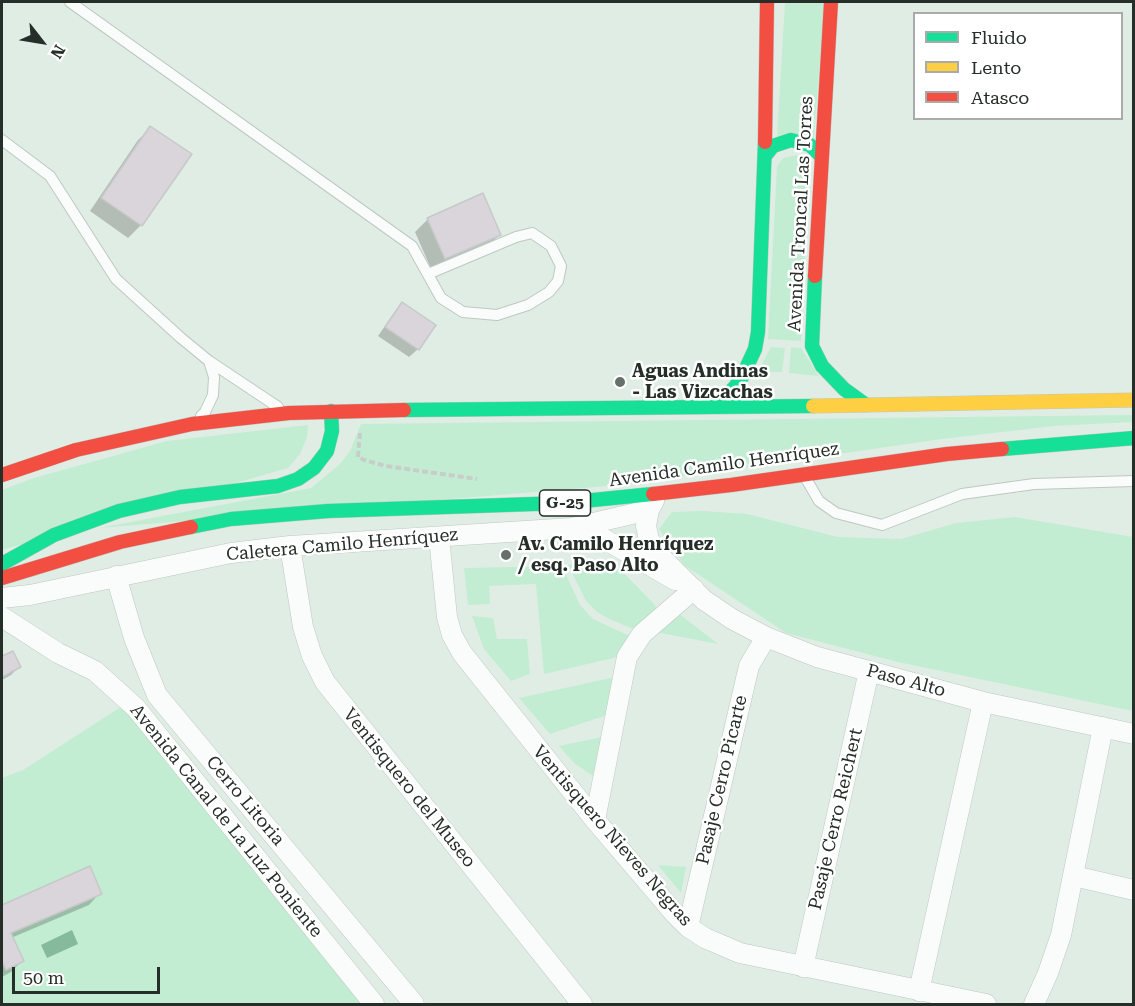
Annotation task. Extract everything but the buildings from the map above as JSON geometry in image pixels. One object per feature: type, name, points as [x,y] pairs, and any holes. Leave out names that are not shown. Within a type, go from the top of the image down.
[{"type":"main road","name":"Avenida Troncal Las Torres","points":[[713,407],[738,383],[749,365],[758,332],[765,156],[767,2]]},
{"type":"main road","name":"Avenida Troncal Las Torres","points":[[831,2],[810,325],[812,346],[819,361],[829,375],[866,405]]},
{"type":"main road","points":[[765,156],[773,146],[791,140],[810,145],[821,156]]},
{"type":"main road","points":[[2,475],[76,450],[192,424],[288,413],[1134,400]]},
{"type":"main road","points":[[2,565],[54,535],[119,511],[180,497],[278,486],[298,479],[314,468],[327,451],[332,431],[332,411]]},
{"type":"main road","name":"Avenida Camilo Henríquez","points":[[2,579],[120,542],[231,519],[289,513],[653,502],[803,474],[947,454],[1134,438]]},
{"type":"street","name":"Caletera Camilo Henríquez","points":[[2,598],[30,595],[231,553],[290,546],[572,528],[653,502]]},
{"type":"street","name":"Paso Alto","points":[[653,502],[646,526],[649,540],[658,554],[716,609],[766,637],[795,650],[983,702],[1134,734]]},
{"type":"street","name":"Paso Alto","points":[[544,530],[599,536],[694,590]]},
{"type":"street","name":"Ventisquero Nieves Negras","points":[[439,537],[447,617],[452,635],[462,653],[595,820],[688,927],[723,947],[740,953],[986,1005]]},
{"type":"street","name":"Ventisquero del Museo","points":[[290,546],[303,627],[312,656],[325,682],[582,1005]]},
{"type":"street","name":"Cerro Litoria","points":[[116,576],[134,639],[157,695],[414,1005]]},
{"type":"street","points":[[595,820],[627,657],[642,634],[694,590]]},
{"type":"street","name":"Avenida Canal de La Luz Poniente","points":[[2,617],[58,653],[95,671],[136,708],[374,1005]]},
{"type":"street","name":"Pasaje Cerro Picarte","points":[[688,927],[749,666],[766,637]]},
{"type":"street","name":"Pasaje Cerro Reichert","points":[[803,966],[868,671]]},
{"type":"street","points":[[919,991],[983,702]]},
{"type":"street","points":[[1034,1005],[1062,935],[1103,727]]},
{"type":"street","points":[[1074,876],[1134,890]]},
{"type":"lane","points":[[70,2],[412,246],[441,298],[463,312],[497,315],[528,305],[549,292],[558,281],[561,266],[551,246],[532,233],[516,237],[428,274]]},
{"type":"lane","points":[[2,140],[50,176],[116,279],[209,361],[288,413]]},
{"type":"lane","points":[[192,424],[205,411],[213,395],[214,378],[209,361]]},
{"type":"lane","points":[[803,474],[819,501],[836,513],[882,525],[962,494],[1034,484],[1134,481]]},
{"type":"shaded area","points":[[785,2],[824,2],[814,139],[777,138]]},
{"type":"shaded area","points":[[796,155],[809,160],[801,341],[768,339],[777,166],[783,158]]},
{"type":"shaded area","points":[[771,347],[785,348],[782,372],[758,372]]},
{"type":"shaded area","points":[[791,347],[801,348],[819,376],[789,373]]},
{"type":"shaded area","points":[[1133,415],[1133,422],[1054,426],[942,439],[632,484],[99,528],[311,488],[340,464],[350,451],[361,424]]},
{"type":"shaded area","points":[[308,425],[307,437],[300,454],[288,468],[2,550],[2,490],[34,478],[167,441]]},
{"type":"shaded area","points":[[703,511],[747,514],[838,537],[901,539],[956,523],[1015,517],[1133,537],[1133,711],[898,662],[786,633],[684,565],[659,529],[672,512]]},
{"type":"shaded area","points":[[610,559],[655,605],[657,612],[636,630],[597,612],[586,601],[568,565]]},
{"type":"shaded area","points":[[562,566],[580,605],[593,619],[632,637],[618,657],[544,674],[536,584],[489,586],[490,604],[468,605],[464,568]]},
{"type":"shaded area","points":[[678,613],[718,644],[656,632]]},
{"type":"shaded area","points":[[472,616],[493,618],[497,639],[527,639],[530,674],[511,681],[484,649]]},
{"type":"shaded area","points":[[615,677],[607,715],[550,734],[519,698]]},
{"type":"shaded area","points":[[130,701],[374,1004],[2,1004],[2,778],[23,770]]},
{"type":"shaded area","points":[[602,737],[593,776],[574,763],[559,746]]},
{"type":"shaded area","points":[[658,865],[686,867],[681,893]]},
{"type":"shaded area","points":[[72,930],[78,944],[47,958],[41,945]]},
{"type":"traffic: fast","points":[[765,156],[773,146],[791,140],[810,145],[821,156]]},
{"type":"traffic: fast","points":[[713,407],[734,388],[742,377],[755,349],[758,332],[765,142]]},
{"type":"traffic: fast","points":[[815,276],[812,346],[822,366],[844,389],[866,405]]},
{"type":"traffic: fast","points":[[404,410],[813,406]]},
{"type":"traffic: fast","points":[[2,564],[54,535],[119,511],[180,497],[278,486],[298,479],[314,468],[327,451],[332,431],[331,411]]},
{"type":"traffic: fast","points":[[1002,449],[1134,438]]},
{"type":"traffic: fast","points":[[191,527],[231,519],[328,511],[563,503],[653,494]]},
{"type":"traffic: slow","points":[[813,406],[1134,400]]},
{"type":"traffic: jam","points":[[765,142],[767,2]]},
{"type":"traffic: jam","points":[[815,276],[831,2]]},
{"type":"traffic: jam","points":[[2,475],[76,450],[192,424],[289,413],[404,410]]},
{"type":"traffic: jam","points":[[653,494],[947,454],[1002,449]]},
{"type":"traffic: jam","points":[[2,578],[120,542],[191,527]]},
{"type":"place","name":"Aguas Andinas - Las Vizcachas","points":[[620,382]]},
{"type":"place","name":"Av. Camilo Henríquez / esq. Paso Alto","points":[[506,555]]}]
